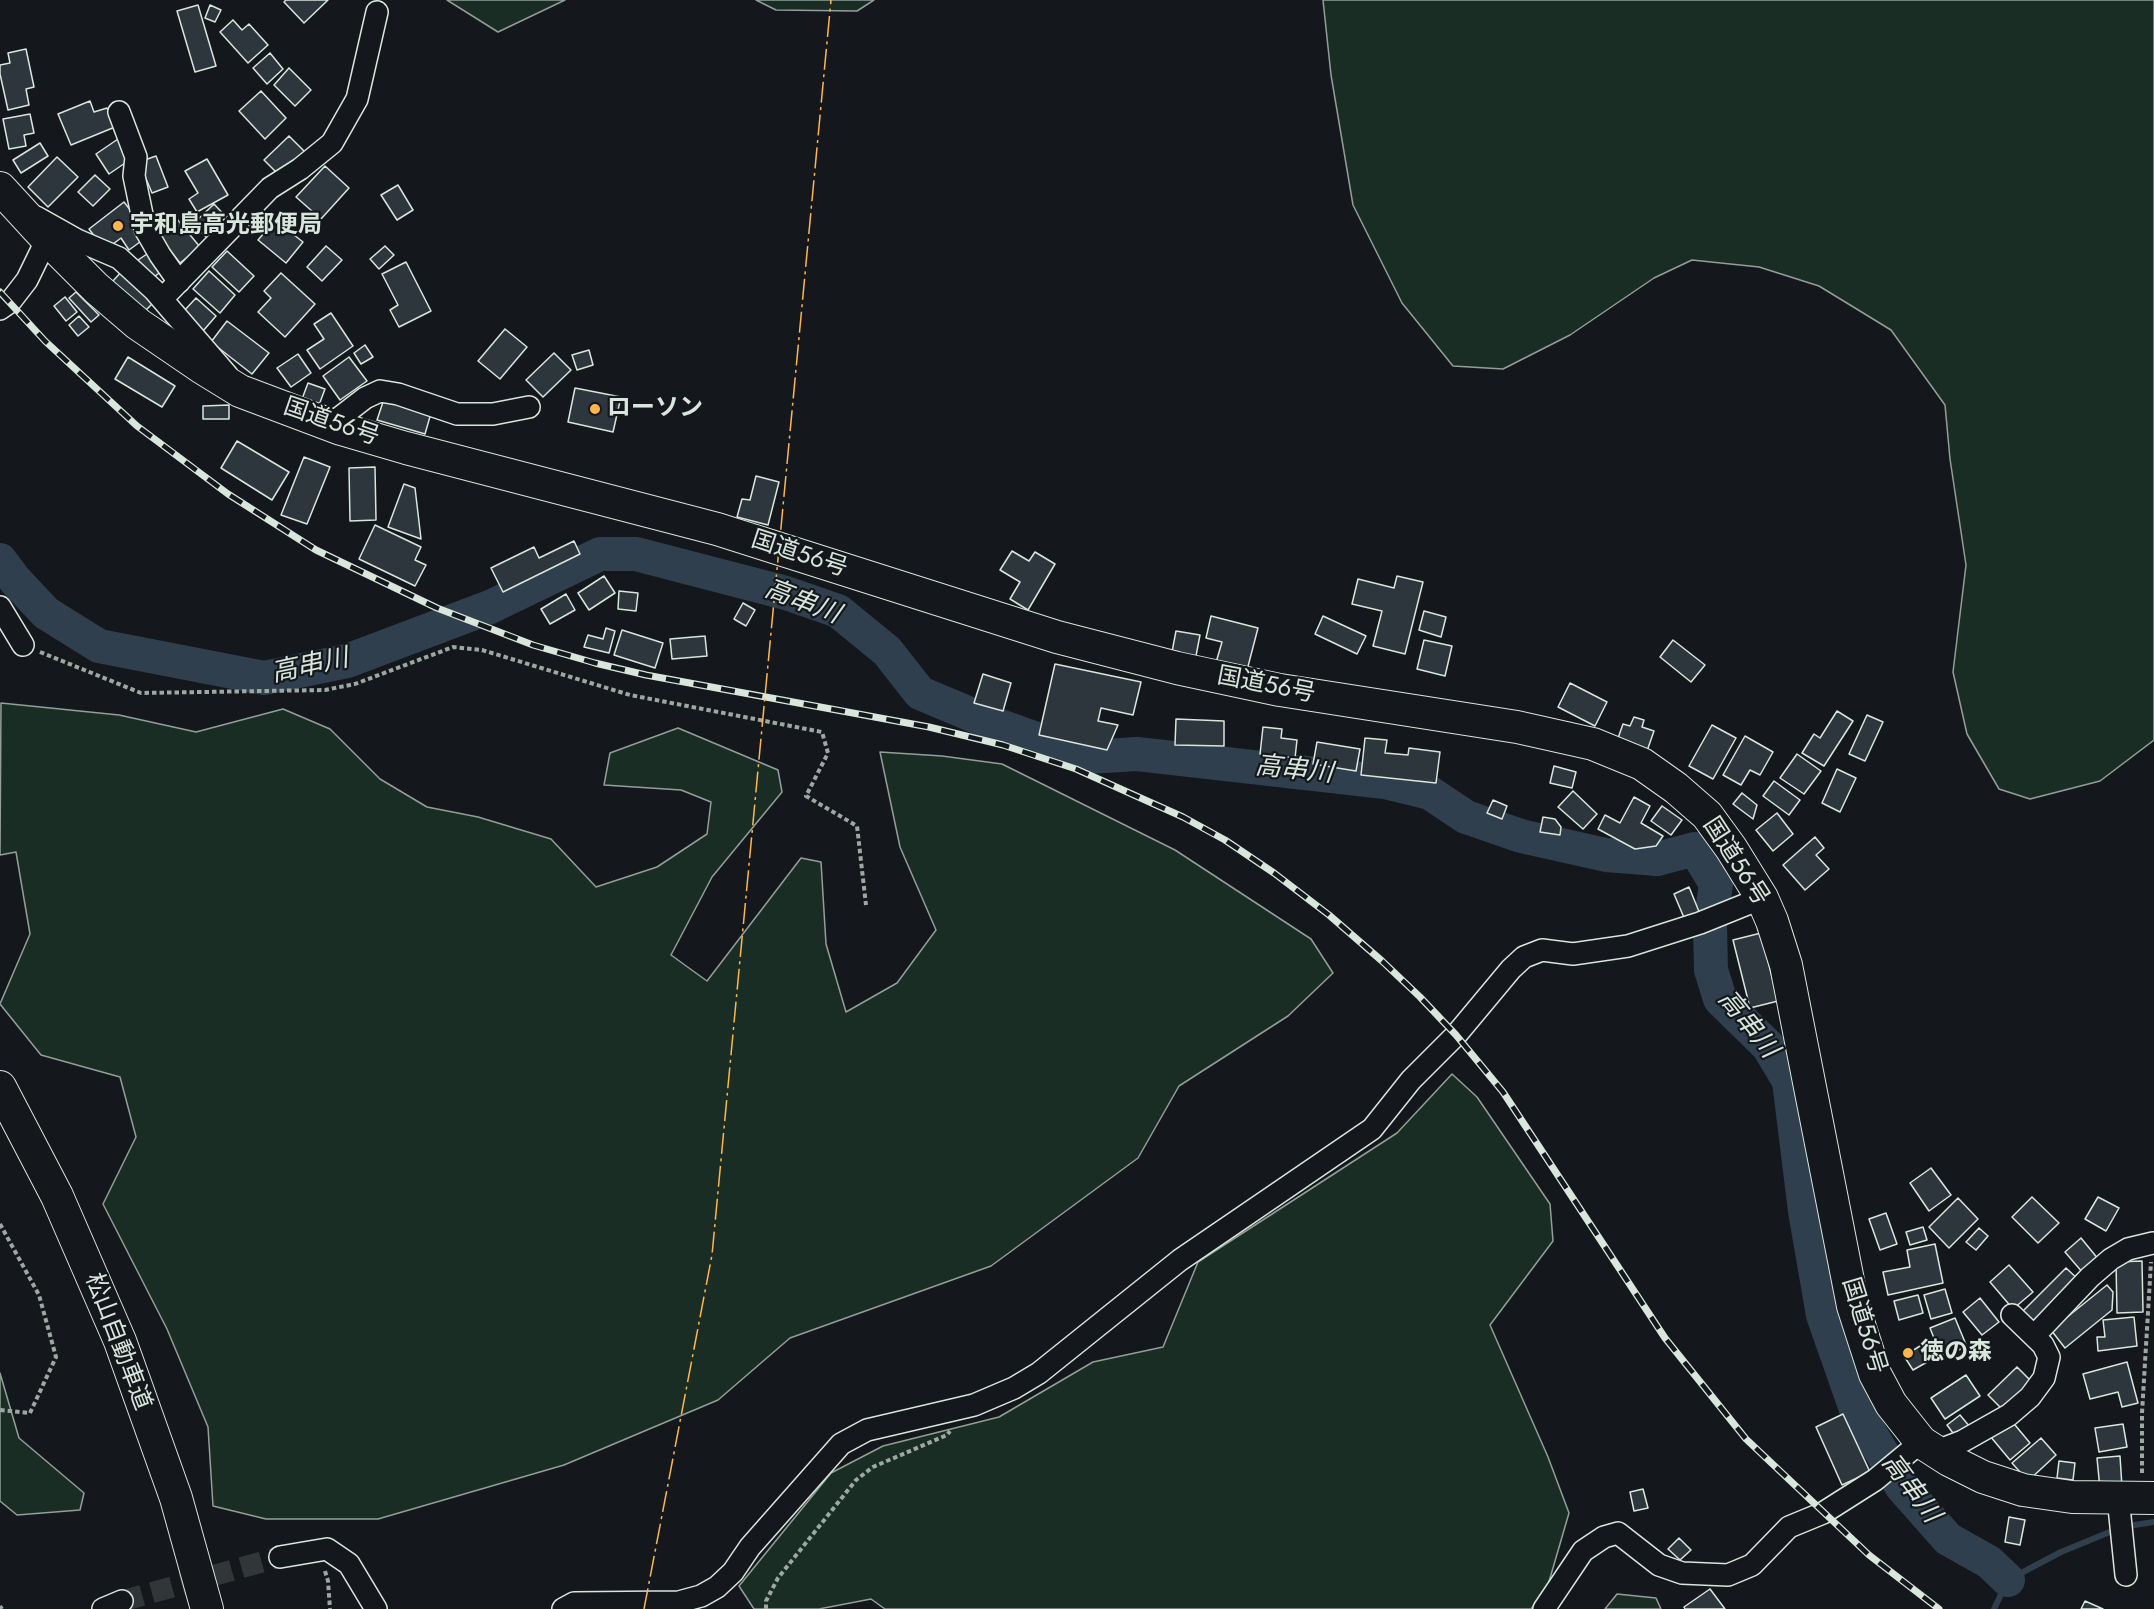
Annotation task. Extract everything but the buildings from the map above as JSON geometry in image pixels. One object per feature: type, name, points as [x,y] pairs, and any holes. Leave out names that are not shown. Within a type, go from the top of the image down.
[{"type":"highway","name":"国道56号","points":[[7,196],[96,288],[138,324],[240,391],[330,425],[406,448],[717,529],[1056,637],[1166,665],[1280,690],[1517,727],[1593,744],[1642,764],[1676,788],[1707,815],[1762,898],[1772,921],[1786,965],[1853,1306],[1875,1374],[1920,1450],[1949,1460],[1983,1477],[2023,1490],[2134,1502]]},
{"type":"highway","name":"松山自動車道","points":[[0,1087],[57,1196],[120,1341],[176,1498],[207,1609]]},
{"type":"street","points":[[162,299],[270,188],[300,169],[332,143],[357,99],[377,12]]},
{"type":"street","points":[[119,112],[136,157],[134,176],[145,229],[179,282]]},
{"type":"street","points":[[7,196],[77,240],[119,258],[162,299],[240,391]]},
{"type":"street","points":[[0,309],[10,302],[27,280],[47,239]]},
{"type":"street","points":[[330,425],[365,398],[380,391],[398,394],[458,414],[493,414],[529,407]]},
{"type":"street","points":[[0,607],[23,645]]},
{"type":"street","points":[[563,1609],[574,1603],[679,1602],[701,1596],[717,1587],[733,1572],[750,1547],[841,1444],[867,1430],[974,1405],[1014,1388],[1039,1373],[1180,1260],[1372,1129],[1411,1080],[1456,1035],[1511,969],[1524,957],[1542,950],[1573,954],[1629,946],[1700,923],[1762,898]]},
{"type":"street","points":[[2034,1336],[2090,1277],[2111,1259],[2128,1249],[2152,1244]]},
{"type":"street","points":[[1544,1609],[1583,1551],[1604,1538],[1618,1533],[1659,1565],[1682,1573],[1728,1575],[1752,1565],[1789,1527],[1823,1513],[1920,1450],[1963,1441],[2000,1420],[2030,1397],[2044,1378],[2049,1357],[2043,1345],[2012,1315]]},
{"type":"street","points":[[2126,1575],[2122,1541],[2134,1502]]},
{"type":"street","points":[[279,1557],[327,1549],[349,1564],[376,1609]]},
{"type":"path","points":[[23,645],[141,693],[325,690],[355,684],[453,647],[482,650],[630,695],[822,732],[828,753],[806,796],[857,826],[866,905]]},
{"type":"path","points":[[0,1224],[39,1295],[56,1357],[30,1413],[0,1410]]},
{"type":"path","points":[[2134,1502],[2152,1244]]},
{"type":"path","points":[[766,1609],[766,1601],[778,1578],[856,1480],[873,1467],[947,1435],[974,1405]]},
{"type":"path","points":[[317,1551],[328,1581],[330,1609]]},
{"type":"green space","points":[[447,0],[565,0],[498,32]]},
{"type":"green space","points":[[756,0],[874,0],[857,11],[776,10]]},
{"type":"green space","points":[[1323,0],[2154,0],[2154,740],[2100,781],[2030,799],[1999,789],[1967,734],[1953,672],[1966,565],[1950,459],[1945,405],[1891,330],[1819,286],[1759,267],[1692,260],[1654,278],[1570,335],[1503,369],[1453,366],[1402,303],[1353,205],[1331,75]]},
{"type":"green space","points":[[1,703],[119,715],[196,732],[283,709],[330,729],[380,779],[427,807],[478,817],[551,839],[596,887],[657,867],[707,834],[711,802],[681,790],[604,785],[610,753],[678,728],[778,770],[782,792],[712,877],[671,955],[707,981],[801,858],[821,862],[826,944],[846,1012],[897,983],[936,930],[900,847],[880,752],[942,756],[1002,764],[1175,850],[1311,939],[1333,973],[1288,1016],[1179,1086],[1138,1158],[991,1266],[790,1338],[718,1400],[564,1465],[378,1519],[266,1519],[213,1506],[208,1427],[167,1329],[103,1204],[136,1137],[120,1077],[41,1055],[0,1004],[30,934],[16,852],[0,855]]},
{"type":"green space","points":[[1452,1074],[1477,1097],[1550,1204],[1553,1241],[1490,1325],[1548,1457],[1569,1513],[1548,1585],[1531,1609],[885,1609],[871,1599],[819,1609],[754,1609],[739,1586],[831,1473],[883,1446],[999,1417],[1093,1362],[1163,1347],[1198,1262],[1397,1133]]},
{"type":"green space","points":[[0,1373],[19,1438],[84,1493],[80,1510],[17,1515],[0,1501]]},
{"type":"green space","points":[[1617,1594],[1656,1598],[1661,1609],[1605,1609]]},
{"type":"waterway","name":"高串川","points":[[0,560],[46,613],[99,646],[264,678],[347,661],[490,607],[600,554],[636,554],[786,593],[838,611],[887,651],[920,693],[989,722],[1087,757],[1137,754],[1385,782],[1430,793],[1466,817],[1521,836],[1606,855],[1657,859],[1695,849],[1716,884],[1710,926],[1711,970],[1720,999],[1768,1046],[1789,1081],[1805,1211],[1823,1315],[1856,1409],[1902,1487],[1948,1539],[1989,1562],[2008,1580]]},
{"type":"waterway","name":"高串川","points":[[1994,1609],[2008,1580],[2061,1552],[2122,1527],[2154,1522]]},
{"type":"tunnel","points":[[122,1601],[280,1557]]},
{"type":"railway","points":[[0,292],[45,341],[137,426],[228,494],[316,550],[437,608],[533,645],[595,663],[646,675],[929,727],[1003,745],[1076,769],[1183,817],[1225,840],[1274,873],[1329,915],[1382,961],[1456,1035],[1503,1092],[1665,1338],[1746,1439],[1869,1555],[1939,1609]]},
{"type":"power","points":[[644,1609],[712,1255],[831,0]]},
{"type":"place","name":"宇和島高光郵便局","points":[[118,226]]},
{"type":"place","name":"ローソン","points":[[595,409]]},
{"type":"place","name":"徳の森","points":[[1908,1353]]}]
